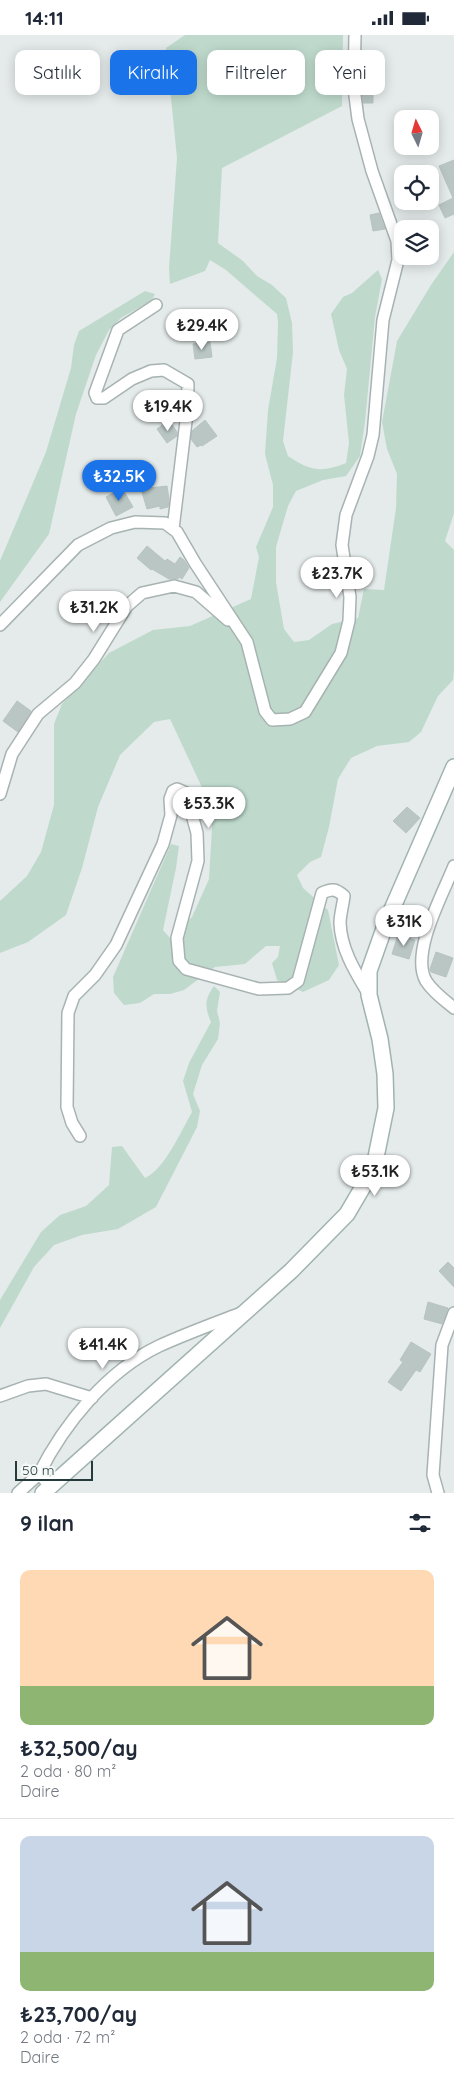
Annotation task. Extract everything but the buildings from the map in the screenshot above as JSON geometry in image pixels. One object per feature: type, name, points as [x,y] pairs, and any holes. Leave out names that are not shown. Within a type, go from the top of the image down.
[{"type":"street","points":[[0,625],[78,545],[111,527],[135,522],[165,523],[177,532],[247,642],[265,711],[272,720],[290,719],[305,712],[341,653],[350,621],[350,597],[342,545],[346,515],[368,456],[373,435],[383,320],[398,260],[397,241],[372,171],[358,119],[354,89],[355,35]]},
{"type":"street","points":[[156,305],[118,330],[95,393],[96,398],[104,398],[132,379],[151,371],[164,370],[188,385],[187,413],[173,529]]},
{"type":"street","points":[[0,794],[12,754],[38,714],[75,683],[94,659],[128,606],[142,593],[174,586],[196,592],[239,629]]},
{"type":"street","points":[[39,1474],[47,1490],[291,1271],[348,1214],[374,1162],[381,1139],[386,1108],[386,1083],[380,1039],[369,995],[369,971],[386,923],[454,767]]},
{"type":"street","points":[[80,1136],[72,1123],[68,1107],[68,1013],[74,996],[95,975],[116,945],[163,844],[172,815],[170,799],[173,791],[177,789],[186,793],[197,833],[198,861],[176,938],[179,961],[186,969],[259,989],[288,988],[298,981],[322,893],[330,889],[336,889],[344,896],[340,923],[350,963],[369,995]]},
{"type":"street","points":[[454,866],[427,931],[422,957],[425,979],[436,993],[454,1008]]},
{"type":"street","points":[[18,1493],[39,1474],[51,1450],[71,1422],[92,1398],[129,1365],[157,1347],[247,1310]]},
{"type":"street","points":[[438,1493],[433,1475],[442,1345],[454,1313]]},
{"type":"street","points":[[0,1396],[28,1386],[46,1384],[92,1398]]},
{"type":"green space","points":[[185,35],[343,35],[343,50],[315,50],[315,95],[342,95],[342,106],[222,168],[218,243],[243,261],[257,276],[272,285],[286,298],[292,323],[293,352],[283,441],[288,456],[303,465],[322,469],[346,463],[349,443],[344,395],[347,369],[339,350],[331,314],[343,297],[352,293],[378,270],[382,279],[375,317],[360,456],[346,476],[323,480],[296,491],[288,506],[276,547],[276,582],[284,629],[294,642],[309,640],[332,624],[358,618],[364,589],[384,590],[396,508],[397,474],[387,449],[382,422],[397,341],[431,285],[454,252],[454,513],[445,541],[454,550],[454,671],[453,680],[438,696],[421,732],[409,742],[377,746],[351,758],[338,779],[321,857],[310,862],[297,875],[303,888],[328,910],[339,965],[329,980],[303,992],[277,980],[272,963],[278,957],[280,946],[266,946],[245,964],[215,967],[184,990],[170,994],[154,994],[140,1003],[124,1005],[114,993],[113,977],[171,844],[179,846],[163,930],[170,938],[192,917],[209,879],[213,811],[170,719],[154,722],[120,755],[98,807],[82,868],[66,915],[28,942],[0,953],[0,901],[27,876],[41,852],[54,805],[54,724],[62,704],[109,653],[153,630],[190,626],[251,599],[259,557],[256,547],[273,507],[273,485],[265,454],[268,410],[277,358],[277,314],[226,270],[210,260],[205,271],[170,284],[169,268],[177,158],[171,95],[197,95],[197,50],[166,50],[166,48]]},
{"type":"green space","points":[[145,291],[155,294],[152,300],[121,318],[109,330],[96,355],[76,414],[49,534],[0,602],[0,561],[46,452],[71,368],[74,345],[79,331]]},
{"type":"green space","points":[[214,986],[220,992],[217,1011],[220,1023],[218,1039],[202,1065],[193,1094],[200,1111],[197,1127],[156,1207],[118,1229],[82,1235],[54,1245],[34,1267],[0,1328],[0,1300],[41,1232],[60,1215],[86,1206],[109,1185],[112,1147],[122,1146],[145,1178],[159,1167],[172,1149],[192,1112],[183,1081],[189,1063],[211,1022],[206,1004],[208,995]]}]
